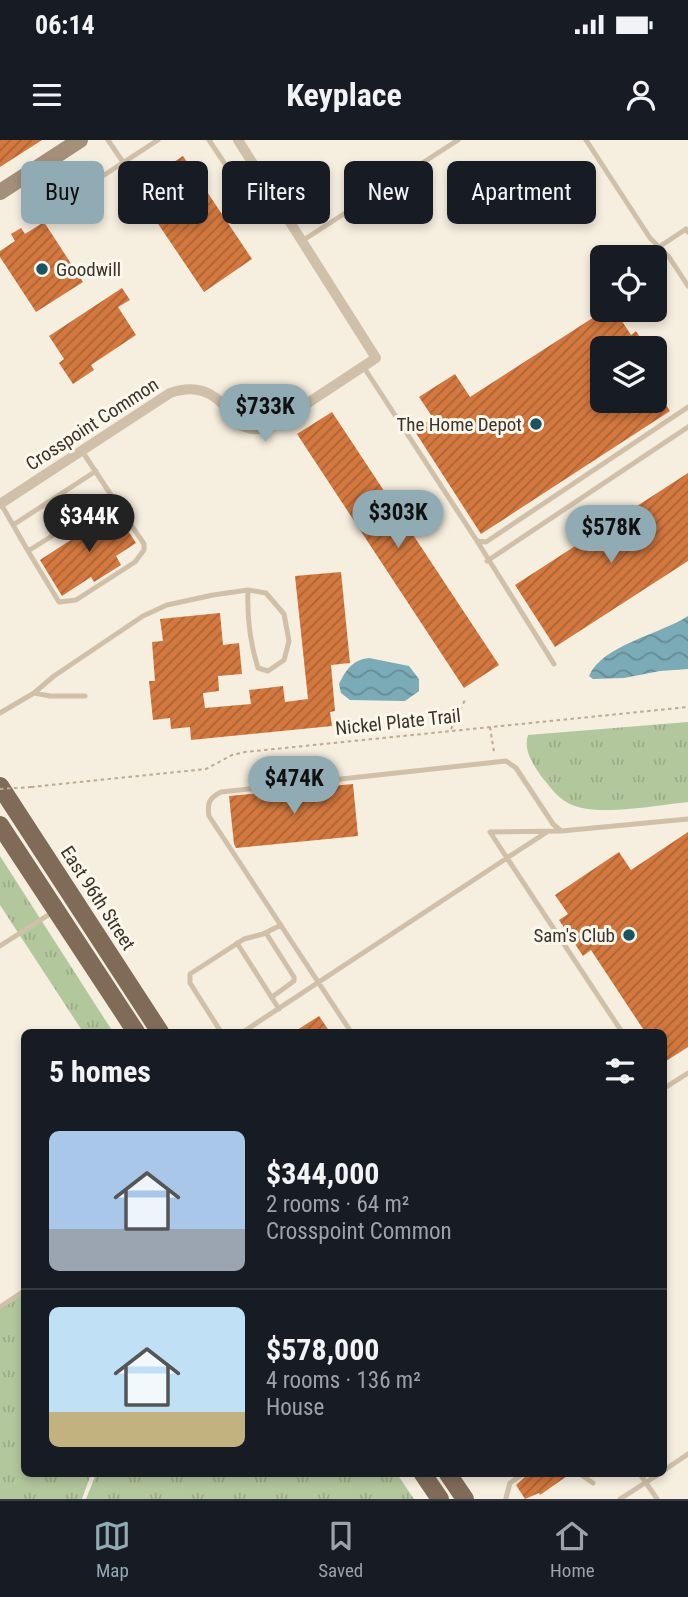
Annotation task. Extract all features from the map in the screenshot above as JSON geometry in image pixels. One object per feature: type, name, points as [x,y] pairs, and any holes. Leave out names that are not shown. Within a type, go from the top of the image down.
[{"type":"main road","name":"East 96th Street","points":[[0,788],[158,1029]]},
{"type":"main road","points":[[0,825],[134,1029]]},
{"type":"main road","points":[[56,910],[64,906],[70,911],[107,966],[139,1000]]},
{"type":"main road","points":[[426,1477],[440,1499]]},
{"type":"main road","points":[[450,1477],[465,1499]]},
{"type":"street","points":[[0,192],[80,140]]},
{"type":"street","points":[[238,140],[376,358],[363,366]]},
{"type":"street","name":"Crosspoint Common","points":[[0,504],[170,393],[194,389],[210,393],[245,427],[266,428],[363,366]]},
{"type":"lane","points":[[108,140],[122,161]]},
{"type":"lane","points":[[125,161],[158,140]]},
{"type":"lane","points":[[209,140],[223,161]]},
{"type":"lane","points":[[302,241],[458,140]]},
{"type":"lane","points":[[586,140],[657,245]]},
{"type":"lane","points":[[662,245],[687,230]]},
{"type":"lane","points":[[667,255],[688,286]]},
{"type":"lane","points":[[363,366],[554,664]]},
{"type":"lane","points":[[477,541],[486,542],[688,407]]},
{"type":"lane","points":[[487,561],[688,427]]},
{"type":"lane","points":[[0,504],[59,602],[76,600],[135,562],[144,550],[144,544],[82,451]]},
{"type":"lane","points":[[13,525],[96,471]]},
{"type":"lane","points":[[28,551],[113,498]]},
{"type":"lane","points":[[483,554],[486,542]]},
{"type":"lane","points":[[0,713],[34,693],[54,676],[143,616],[167,605],[213,595],[248,590],[266,593],[284,614],[289,641],[284,660],[268,671],[258,668],[253,652],[248,590]]},
{"type":"lane","points":[[34,693],[50,696],[85,695]]},
{"type":"lane","points":[[349,1029],[209,816],[207,805],[212,796],[221,792],[506,761],[516,768],[553,824],[561,831]]},
{"type":"lane","points":[[620,1029],[490,832],[547,832],[688,819]]},
{"type":"lane","points":[[248,1029],[547,832]]},
{"type":"lane","points":[[0,946],[56,910]]},
{"type":"lane","points":[[219,1029],[190,982],[190,974],[237,943],[281,925]]},
{"type":"lane","points":[[266,933],[294,977],[294,981],[272,997]]},
{"type":"lane","points":[[237,943],[279,1009]]},
{"type":"lane","points":[[667,1086],[688,1073]]},
{"type":"lane","points":[[0,1307],[21,1293]]},
{"type":"lane","points":[[667,1468],[688,1454]]},
{"type":"lane","points":[[506,1498],[510,1483],[519,1477]]},
{"type":"lane","points":[[584,1477],[593,1483]]},
{"type":"lane","points":[[642,1477],[657,1499]]},
{"type":"lane","points":[[620,1499],[654,1477]]},
{"type":"path","points":[[450,730],[466,698]]},
{"type":"path","name":"Nickel Plate Trail","points":[[0,788],[206,769],[232,755],[246,752],[688,707]]},
{"type":"path","points":[[490,726],[494,742],[494,761]]},
{"type":"green space","points":[[688,722],[688,802],[609,810],[579,807],[564,801],[550,787],[532,762],[527,746],[528,735]]},
{"type":"green space","points":[[0,856],[111,1029],[81,1029],[0,905]]},
{"type":"green space","points":[[21,1293],[21,1477],[90,1477],[82,1499],[0,1499],[0,1307]]},
{"type":"green space","points":[[95,1477],[399,1477],[414,1499],[86,1499]]},
{"type":"water","points":[[688,616],[688,669],[624,678],[593,679],[589,676],[596,665],[619,648]]},
{"type":"water","points":[[369,658],[409,666],[419,679],[419,691],[405,701],[350,700],[341,693],[339,684],[350,666]]},
{"type":"building","points":[[0,140],[42,140],[0,167]]},
{"type":"building","points":[[208,193],[222,214],[222,224],[229,224],[252,259],[204,292],[158,224],[208,224]]},
{"type":"building","name":"Goodwill","points":[[45,224],[83,282],[36,312],[0,257],[0,251],[15,241],[11,234],[21,228],[25,234]]},
{"type":"building","points":[[122,288],[130,300],[118,307],[136,335],[91,365],[94,370],[73,384],[59,363],[64,359],[49,336]]},
{"type":"building","name":"The Home Depot","points":[[590,320],[590,322],[623,322],[631,335],[636,331],[639,336],[590,336],[590,413],[667,413],[481,534],[414,430],[433,418],[419,397],[455,374],[470,397]]},
{"type":"building","points":[[332,412],[499,665],[464,688],[297,434]]},
{"type":"building","points":[[688,473],[688,561],[555,647],[515,585]]},
{"type":"building","points":[[115,511],[136,543],[116,556],[121,565],[94,582],[91,577],[62,596],[40,560]]},
{"type":"building","points":[[341,572],[350,663],[331,665],[335,711],[330,712],[332,726],[191,740],[190,727],[171,729],[170,718],[153,720],[149,681],[155,681],[152,642],[163,641],[160,619],[220,613],[223,645],[239,643],[242,674],[218,676],[219,691],[203,693],[205,708],[251,704],[249,690],[283,686],[285,702],[308,699],[295,576]]},
{"type":"building","points":[[353,784],[358,836],[236,848],[229,796]]},
{"type":"building","name":"Sam's Club","points":[[688,832],[688,1047],[667,1060],[667,1029],[643,1029],[591,950],[583,956],[559,920],[568,914],[555,895],[619,852],[631,870]]},
{"type":"building","points":[[319,1016],[328,1029],[299,1029]]},
{"type":"building","points":[[525,1477],[566,1477],[540,1495],[539,1493],[525,1499],[516,1485]]},
{"type":"place","name":"Goodwill","points":[[42,269]]},
{"type":"place","name":"The Home Depot","points":[[536,424]]},
{"type":"place","name":"Sam's Club","points":[[629,935]]}]
